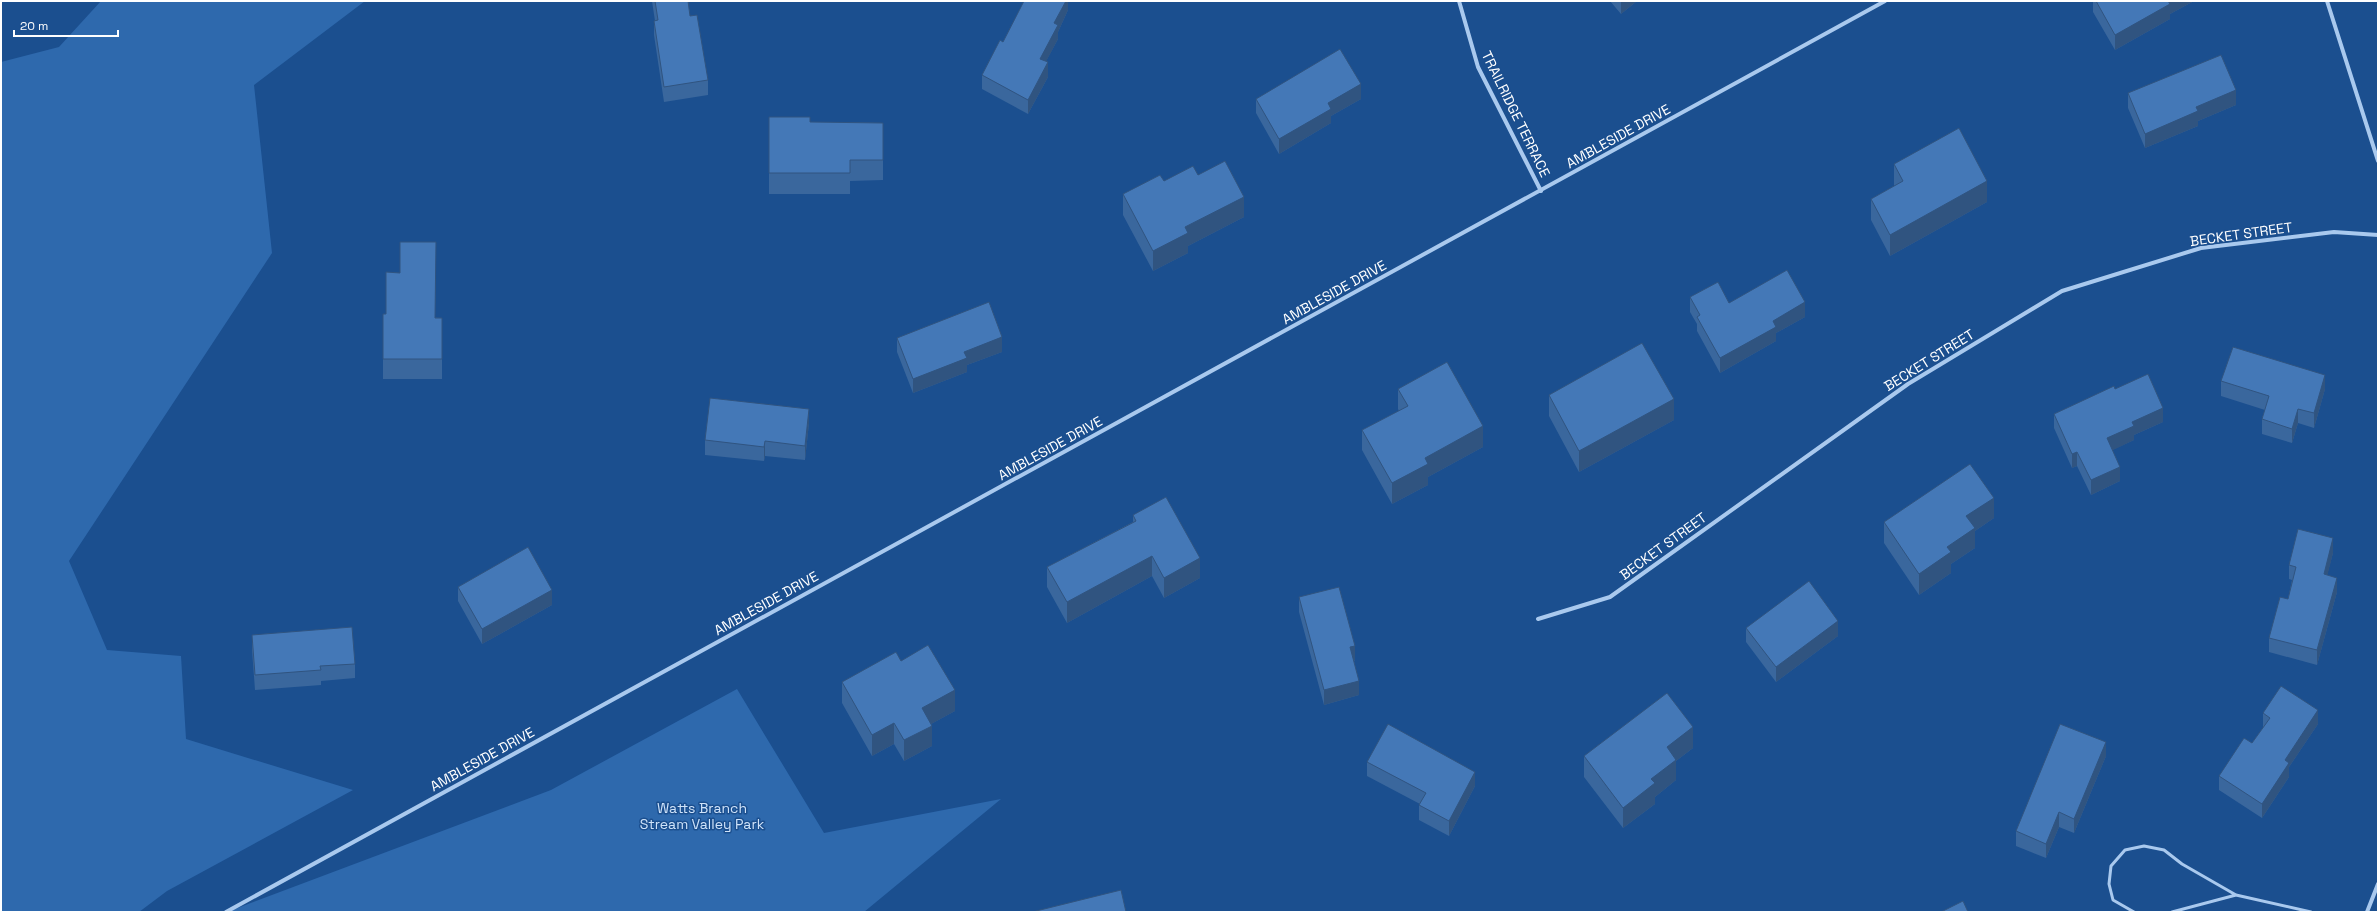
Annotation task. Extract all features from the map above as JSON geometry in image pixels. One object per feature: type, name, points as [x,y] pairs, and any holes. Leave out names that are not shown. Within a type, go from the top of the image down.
[{"type":"street","name":"TRAILRIDGE TERRACE","points":[[1459,1],[1478,67],[1541,191]]},
{"type":"street","name":"AMBLESIDE DRIVE","points":[[226,912],[1885,1]]},
{"type":"street","points":[[2327,1],[2378,161]]},
{"type":"street","name":"BECKET STREET","points":[[1538,619],[1610,597],[1908,384],[2062,291],[2201,248],[2334,232],[2378,235]]},
{"type":"street","points":[[2367,912],[2378,884]]},
{"type":"lane","points":[[2134,912],[2113,900],[2109,884],[2111,866],[2125,850],[2144,846],[2164,850],[2182,864],[2236,895],[2311,912]]},
{"type":"lane","points":[[2172,912],[2236,895]]},
{"type":"green space","points":[[101,1],[365,1],[254,85],[272,253],[69,561],[107,650],[181,656],[186,739],[353,790],[167,891],[139,912],[1,912],[1,62],[59,47]]},
{"type":"green space","name":"Watts Branch Stream Valley Park","points":[[737,689],[824,833],[1001,799],[864,912],[227,912],[551,790]]},
{"type":"building","points":[[655,1],[688,1],[690,16],[697,15],[708,80],[664,87],[654,21],[658,20]]},
{"type":"building","points":[[1024,1],[1066,1],[1054,23],[1058,25],[1040,59],[1048,62],[1028,100],[982,75],[1000,40],[1003,42]]},
{"type":"building","points":[[2096,1],[2168,1],[2170,4],[2115,35]]},
{"type":"building","points":[[1340,49],[1361,84],[1328,103],[1331,109],[1279,139],[1256,99]]},
{"type":"building","points":[[2221,55],[2236,90],[2196,107],[2198,111],[2145,134],[2128,93]]},
{"type":"building","points":[[769,117],[810,117],[810,122],[883,123],[883,160],[850,160],[850,173],[769,173]]},
{"type":"building","points":[[1959,128],[1987,181],[1890,235],[1871,199],[1903,181],[1894,164]]},
{"type":"building","points":[[1225,161],[1244,197],[1185,227],[1188,233],[1153,251],[1123,194],[1160,175],[1164,181],[1193,166],[1198,175]]},
{"type":"building","points":[[400,242],[436,242],[435,318],[442,318],[442,359],[383,359],[383,314],[386,314],[386,272],[400,273]]},
{"type":"building","points":[[1787,270],[1805,302],[1773,321],[1776,327],[1720,358],[1697,317],[1700,315],[1690,297],[1718,282],[1729,303]]},
{"type":"building","points":[[989,302],[1002,337],[964,352],[967,358],[913,379],[897,338]]},
{"type":"building","points":[[1642,343],[1674,399],[1579,451],[1549,395]]},
{"type":"building","points":[[2233,347],[2325,375],[2314,413],[2298,409],[2292,429],[2262,419],[2269,396],[2221,381]]},
{"type":"building","points":[[1447,362],[1483,426],[1425,458],[1428,464],[1392,483],[1362,430],[1408,406],[1398,389]]},
{"type":"building","points":[[2148,374],[2163,408],[2132,422],[2134,426],[2107,438],[2120,467],[2091,480],[2077,452],[2072,454],[2054,414],[2114,386],[2115,389]]},
{"type":"building","points":[[710,398],[809,409],[805,446],[765,441],[764,447],[705,440]]},
{"type":"building","points":[[1970,464],[1994,498],[1966,516],[1975,528],[1947,547],[1951,552],[1919,574],[1884,522]]},
{"type":"building","points":[[1166,497],[1200,558],[1164,578],[1152,556],[1067,602],[1047,567],[1136,521],[1133,515]]},
{"type":"building","points":[[2298,529],[2333,538],[2324,574],[2337,578],[2317,650],[2269,638],[2280,597],[2288,599],[2296,567],[2289,565]]},
{"type":"building","points":[[528,547],[552,590],[482,629],[458,587]]},
{"type":"building","points":[[1809,581],[1838,621],[1776,667],[1746,628]]},
{"type":"building","points":[[1339,587],[1355,646],[1350,647],[1359,681],[1324,690],[1299,597]]},
{"type":"building","points":[[352,627],[355,664],[320,666],[321,670],[255,675],[252,635]]},
{"type":"building","points":[[928,645],[955,690],[922,708],[932,726],[904,740],[894,723],[872,735],[842,682],[896,652],[901,661]]},
{"type":"building","points":[[2281,686],[2318,710],[2285,760],[2289,763],[2262,804],[2219,776],[2244,738],[2252,743],[2270,718],[2263,713]]},
{"type":"building","points":[[1667,693],[1693,727],[1667,747],[1676,760],[1651,779],[1655,783],[1623,808],[1584,756]]},
{"type":"building","points":[[1388,724],[1475,772],[1449,821],[1419,805],[1426,793],[1367,762]]},
{"type":"building","points":[[2060,724],[2106,742],[2074,819],[2059,812],[2046,844],[2016,831]]},
{"type":"building","points":[[1121,890],[1126,912],[1032,912]]},
{"type":"building","points":[[1963,901],[1968,912],[1941,912]]}]
